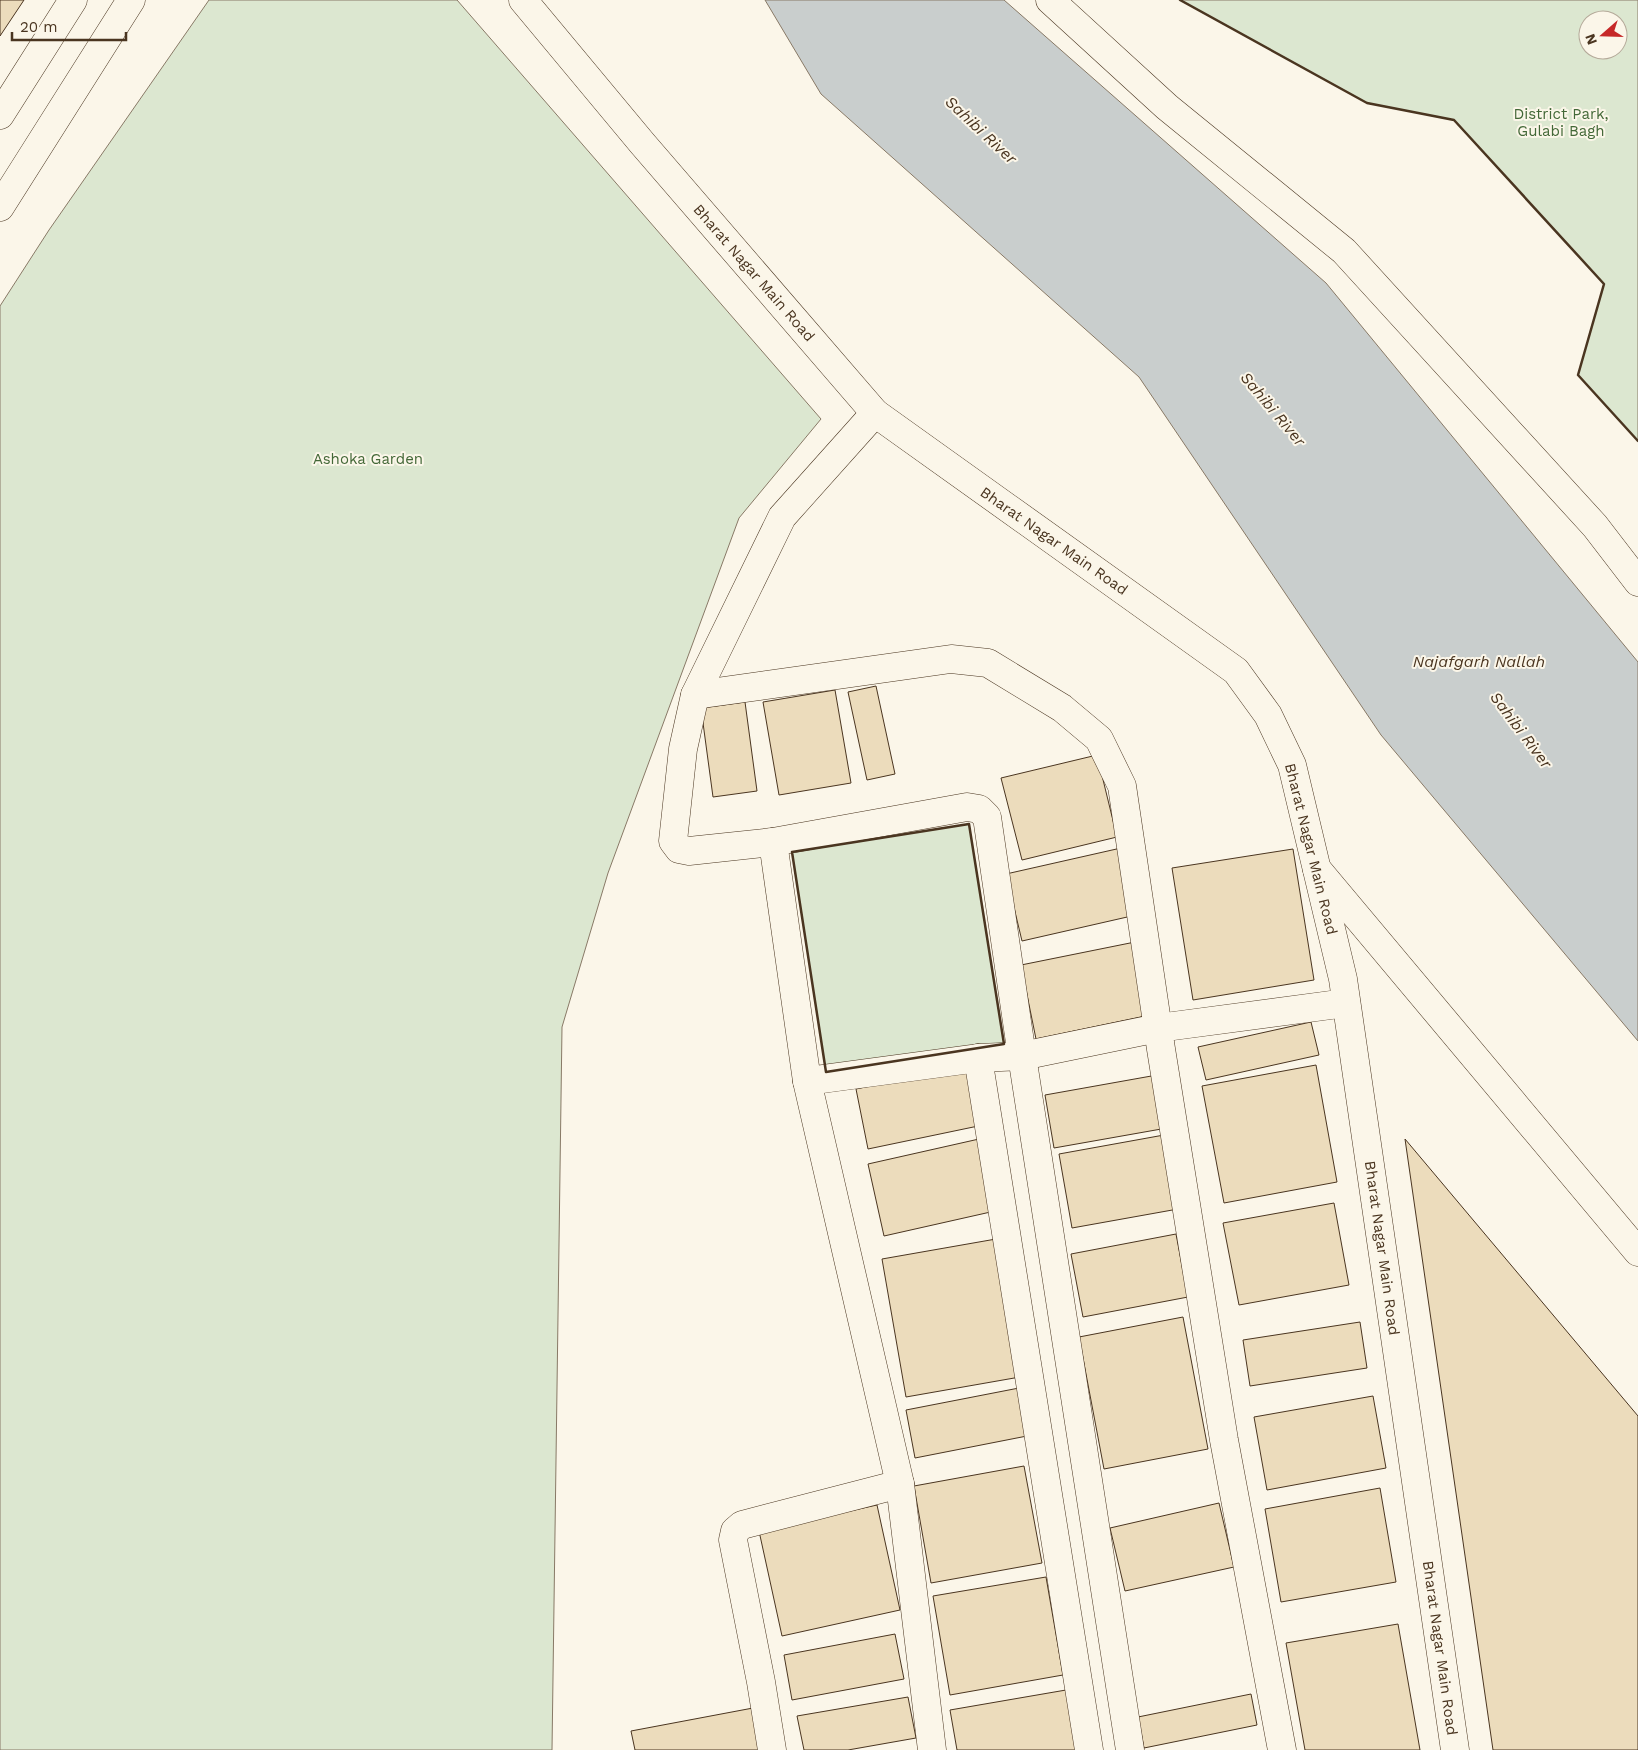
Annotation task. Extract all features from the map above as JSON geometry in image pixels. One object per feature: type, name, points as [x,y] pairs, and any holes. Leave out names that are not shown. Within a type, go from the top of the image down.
[{"type":"street","points":[[0,115],[73,0]]},
{"type":"street","points":[[0,207],[132,0]]},
{"type":"street","name":"Bharat Nagar Main Road","points":[[523,0],[642,143],[875,413],[1236,671],[1268,715],[1292,765],[1343,978],[1455,1750]]},
{"type":"street","points":[[1050,0],[1167,107],[1344,252],[1595,526],[1638,582]]},
{"type":"street","points":[[875,413],[782,516],[695,695],[684,749],[673,841],[679,849],[689,851],[773,842],[967,807],[979,809],[986,817],[1130,1750]]},
{"type":"street","points":[[695,695],[952,660],[988,663],[1062,708],[1099,739],[1122,786],[1158,1028],[1224,1440],[1282,1750]]},
{"type":"street","points":[[773,842],[807,1081],[900,1484],[932,1750]]},
{"type":"street","points":[[1317,870],[1638,1252]]},
{"type":"street","points":[[807,1081],[978,1058],[1022,1056],[1158,1028],[1346,1003]]},
{"type":"street","points":[[978,1058],[1089,1750]]},
{"type":"street","points":[[772,1750],[761,1682],[733,1540],[735,1531],[742,1525],[900,1484]]},
{"type":"green space","name":"Ashoka Garden","points":[[209,0],[457,0],[821,419],[739,518],[608,873],[562,1027],[552,1750],[0,1750],[0,306],[49,230]]},
{"type":"green space","name":"District Park, Gulabi Bagh","points":[[1180,0],[1638,0],[1638,441],[1578,375],[1604,284],[1454,120],[1367,103]]},
{"type":"green space","points":[[969,824],[1004,1044],[826,1072],[792,852]]},
{"type":"water","name":"Najafgarh Nallah","points":[[765,0],[1004,0],[1326,283],[1638,662],[1638,1041],[1381,735],[1139,377],[821,94]]},
{"type":"building","points":[[0,0],[24,0],[0,36]]},
{"type":"building","points":[[876,686],[895,774],[867,780],[848,692]]},
{"type":"building","points":[[835,690],[851,783],[779,795],[763,702]]},
{"type":"building","points":[[745,702],[757,791],[713,797],[701,708]]},
{"type":"building","points":[[1097,755],[1117,837],[1022,860],[1001,778]]},
{"type":"building","points":[[1121,848],[1136,915],[1022,941],[1006,874]]},
{"type":"building","points":[[1293,849],[1314,980],[1193,1000],[1172,868]]},
{"type":"building","points":[[1135,942],[1150,1015],[1036,1039],[1021,965]]},
{"type":"building","points":[[1311,1022],[1319,1055],[1206,1080],[1198,1047]]},
{"type":"building","points":[[971,1065],[983,1125],[868,1149],[856,1089]]},
{"type":"building","points":[[1316,1065],[1337,1182],[1224,1203],[1202,1086]]},
{"type":"building","points":[[1157,1075],[1167,1128],[1054,1148],[1045,1095]]},
{"type":"building","points":[[1164,1135],[1178,1209],[1072,1228],[1059,1154]]},
{"type":"building","points":[[979,1139],[995,1211],[884,1236],[868,1164]]},
{"type":"building","points":[[1405,1139],[1638,1416],[1638,1750],[1493,1750]]},
{"type":"building","points":[[1334,1203],[1349,1285],[1239,1305],[1223,1223]]},
{"type":"building","points":[[1176,1234],[1188,1297],[1083,1317],[1071,1254]]},
{"type":"building","points":[[996,1239],[1020,1377],[906,1397],[882,1259]]},
{"type":"building","points":[[1183,1317],[1208,1449],[1104,1469],[1079,1337]]},
{"type":"building","points":[[1360,1322],[1367,1368],[1250,1386],[1243,1340]]},
{"type":"building","points":[[1019,1388],[1027,1436],[915,1458],[906,1410]]},
{"type":"building","points":[[1373,1396],[1386,1468],[1267,1490],[1254,1417]]},
{"type":"building","points":[[1024,1466],[1042,1563],[931,1583],[914,1486]]},
{"type":"building","points":[[1380,1488],[1396,1582],[1281,1602],[1265,1509]]},
{"type":"building","points":[[1219,1503],[1234,1567],[1125,1591],[1110,1528]]},
{"type":"building","points":[[877,1505],[900,1610],[782,1636],[759,1531]]},
{"type":"building","points":[[1046,1577],[1063,1675],[950,1695],[933,1596]]},
{"type":"building","points":[[1398,1624],[1420,1750],[1305,1750],[1286,1643]]},
{"type":"building","points":[[895,1634],[904,1679],[792,1700],[784,1655]]},
{"type":"building","points":[[1066,1690],[1076,1750],[957,1750],[950,1710]]},
{"type":"building","points":[[1251,1694],[1257,1725],[1144,1748],[1138,1717]]},
{"type":"building","points":[[908,1697],[916,1738],[848,1750],[804,1750],[797,1716]]},
{"type":"building","points":[[753,1708],[761,1750],[635,1750],[631,1731]]},
{"type":"wall","points":[[1180,0],[1367,103],[1454,120],[1604,284],[1578,375],[1638,441]]},
{"type":"wall","points":[[969,824],[1004,1044],[826,1072],[792,852],[969,824]]},
{"type":"water label","name":"Sahibi River","points":[[981,130]]},
{"type":"water label","name":"Sahibi River","points":[[1273,409]]},
{"type":"water label","name":"Sahibi River","points":[[1521,730]]}]
